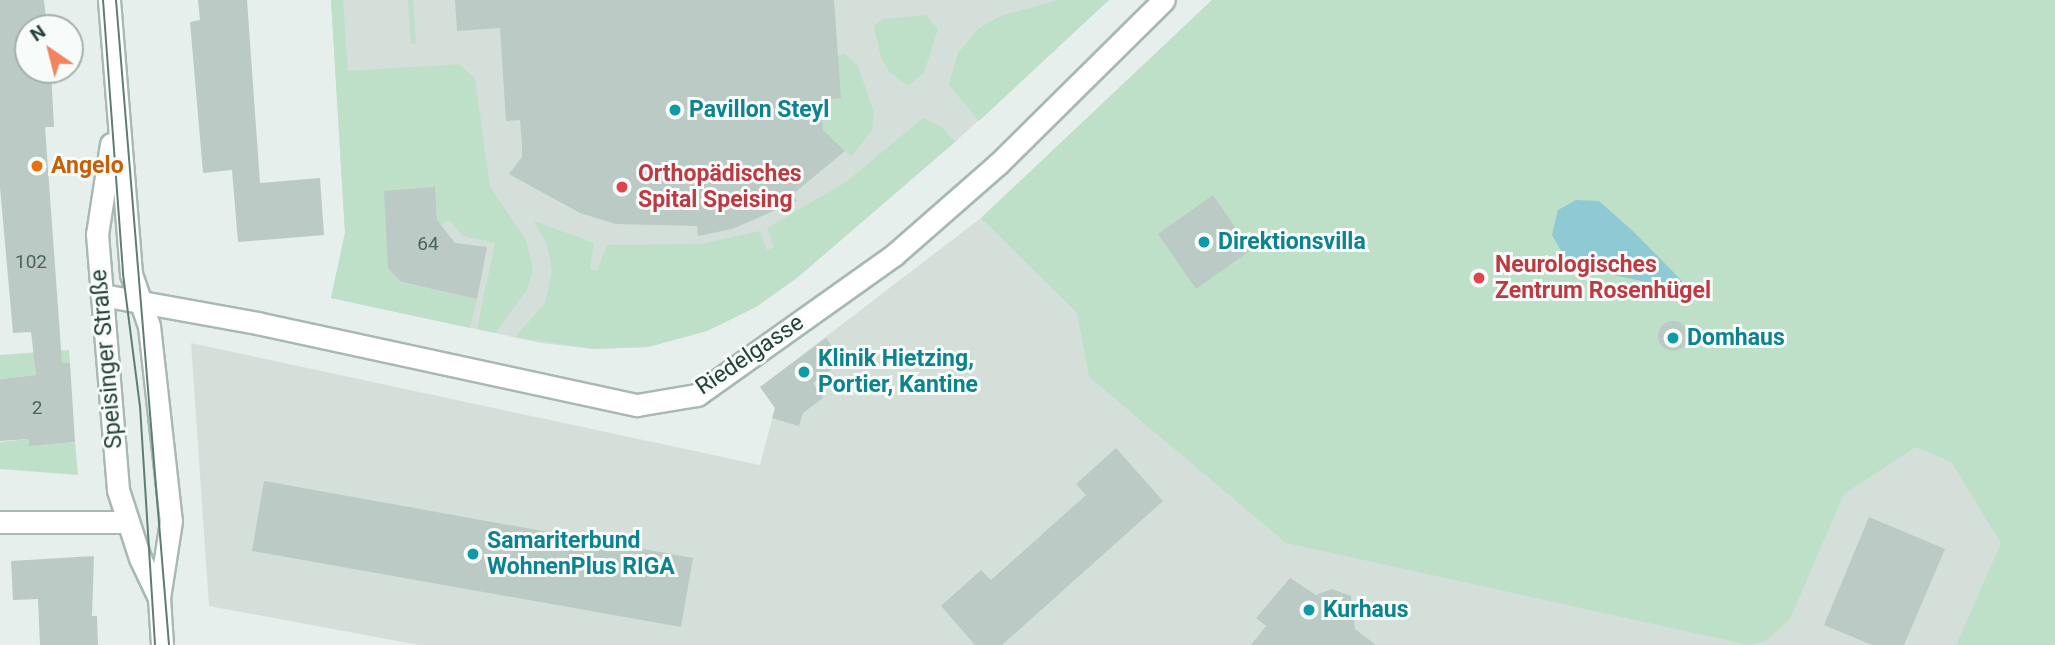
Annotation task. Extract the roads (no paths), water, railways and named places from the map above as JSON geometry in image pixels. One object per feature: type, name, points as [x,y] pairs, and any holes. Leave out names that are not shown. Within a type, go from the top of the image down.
[{"type":"street","name":"Speisinger Straße","points":[[109,0],[131,274],[143,302],[171,521],[159,598],[162,645]]},
{"type":"street","name":"Riedelgasse","points":[[102,295],[637,405],[697,395],[894,256],[998,164],[1164,0]]},
{"type":"street","name":"Speisinger Straße","points":[[117,114],[97,234],[118,489],[127,522],[159,598]]},
{"type":"street","points":[[0,522],[127,522]]},
{"type":"water","points":[[1576,200],[1599,201],[1635,233],[1682,281],[1673,295],[1651,283],[1586,269],[1564,256],[1552,235],[1558,210]]},
{"type":"tram line","points":[[103,0],[123,274],[140,406],[155,645]]},
{"type":"tram line","points":[[116,0],[169,645]]},
{"type":"place","name":"Pavillon Steyl","points":[[675,110]]},
{"type":"place","name":"Angelo","points":[[37,166]]},
{"type":"place","name":"Orthopädisches Spital Speising","points":[[622,187]]},
{"type":"place","name":"Direktionsvilla","points":[[1204,242]]},
{"type":"place","name":"Neurologisches Zentrum Rosenhügel","points":[[1479,278]]},
{"type":"place","name":"Domhaus","points":[[1673,338]]},
{"type":"place","name":"Klinik Hietzing, Portier, Kantine","points":[[804,372]]},
{"type":"place","name":"Samariterbund WohnenPlus RIGA","points":[[473,554]]},
{"type":"place","name":"Kurhaus","points":[[1309,610]]}]
